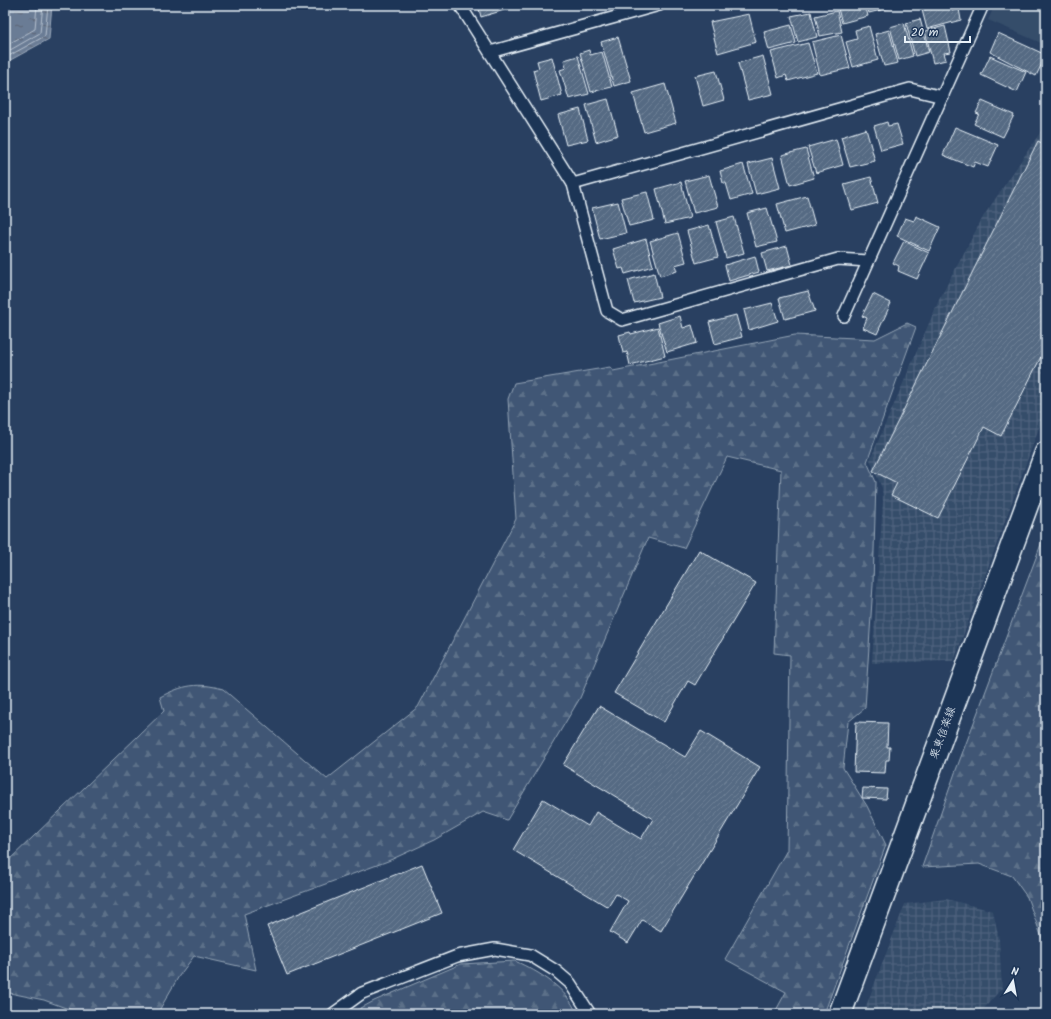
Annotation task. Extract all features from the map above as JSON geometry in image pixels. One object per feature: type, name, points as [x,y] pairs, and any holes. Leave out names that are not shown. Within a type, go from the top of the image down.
[{"type":"main road","name":"栗東信楽線","points":[[840,1014],[1039,493],[1046,452]]},
{"type":"lane","points":[[460,5],[573,184],[607,311],[622,320],[838,259],[868,261]]},
{"type":"lane","points":[[490,52],[659,5]]},
{"type":"lane","points":[[844,316],[983,5]]},
{"type":"lane","points":[[573,184],[910,89],[942,97]]},
{"type":"lane","points":[[333,1014],[362,993],[457,956],[495,949],[530,955],[556,971],[570,983],[590,1014]]},
{"type":"shaded area","points":[[995,5],[1046,5],[1046,45],[988,20]]},
{"type":"shaded area","points":[[1046,124],[1046,414],[1039,428],[954,661],[872,663],[883,501],[882,488],[870,460],[939,300],[983,217]]},
{"type":"shaded area","points":[[946,899],[993,911],[999,939],[1002,988],[979,1014],[863,1014],[905,904]]},
{"type":"green space","points":[[907,323],[916,327],[867,462],[876,482],[873,585],[865,708],[848,722],[843,768],[867,806],[886,845],[824,1014],[774,1014],[786,992],[725,959],[787,850],[790,655],[774,653],[781,470],[727,457],[684,548],[648,538],[580,698],[507,820],[483,812],[434,840],[388,861],[244,914],[256,970],[194,956],[179,976],[157,1014],[82,1014],[44,1000],[5,992],[5,868],[8,861],[164,711],[160,697],[183,687],[198,685],[223,689],[327,779],[418,707],[516,519],[508,399],[514,383],[610,367],[613,371],[795,335],[875,339]]},
{"type":"green space","points":[[1046,531],[1046,949],[1027,897],[1012,876],[979,864],[922,867],[956,770]]},
{"type":"green space","points":[[515,961],[533,970],[551,982],[566,996],[577,1014],[350,1014],[374,1001],[461,964]]},
{"type":"water","points":[[5,5],[52,5],[49,39],[5,63]]},
{"type":"building","points":[[478,5],[510,5],[511,8],[481,17]]},
{"type":"building","points":[[837,5],[865,5],[868,16],[842,23]]},
{"type":"building","points":[[867,5],[893,5],[893,7],[869,13]]},
{"type":"building","points":[[943,5],[951,5],[952,11],[959,9],[961,20],[927,29],[922,10]]},
{"type":"building","points":[[837,11],[842,32],[820,36],[815,16]]},
{"type":"building","points":[[811,12],[817,37],[798,42],[791,16]]},
{"type":"building","points":[[749,14],[756,42],[718,53],[710,22]]},
{"type":"building","points":[[920,19],[929,52],[915,56],[906,23]]},
{"type":"building","points":[[904,23],[913,56],[899,60],[890,27]]},
{"type":"building","points":[[791,25],[796,43],[769,50],[764,32]]},
{"type":"building","points":[[869,26],[878,60],[853,67],[846,42],[857,39],[855,30]]},
{"type":"building","points":[[945,26],[951,52],[944,53],[946,60],[933,63],[925,31]]},
{"type":"building","points":[[889,30],[898,63],[884,66],[875,34]]},
{"type":"building","points":[[998,33],[1046,55],[1036,76],[990,52]]},
{"type":"building","points":[[841,35],[850,68],[820,75],[812,42]]},
{"type":"building","points":[[618,37],[631,81],[614,86],[601,42]]},
{"type":"building","points":[[808,43],[817,73],[788,81],[786,75],[778,78],[771,52]]},
{"type":"building","points":[[589,50],[590,55],[602,52],[612,87],[591,92],[580,53]]},
{"type":"building","points":[[578,56],[589,94],[569,99],[560,70],[566,68],[564,60]]},
{"type":"building","points":[[763,56],[773,94],[748,100],[738,63]]},
{"type":"building","points":[[990,56],[1026,72],[1017,92],[981,75]]},
{"type":"building","points":[[552,57],[562,95],[541,101],[533,70],[539,68],[537,61]]},
{"type":"building","points":[[716,71],[724,100],[703,106],[695,76]]},
{"type":"building","points":[[665,84],[676,123],[644,132],[633,93]]},
{"type":"building","points":[[608,99],[618,135],[596,142],[586,105]]},
{"type":"building","points":[[982,101],[1014,115],[1003,137],[974,124],[979,114],[976,113]]},
{"type":"building","points":[[580,109],[588,140],[566,145],[558,115]]},
{"type":"building","points":[[887,122],[888,126],[897,124],[903,144],[881,150],[874,126]]},
{"type":"building","points":[[955,127],[998,145],[988,167],[975,162],[973,167],[943,155]]},
{"type":"building","points":[[866,129],[875,161],[850,167],[841,137]]},
{"type":"building","points":[[836,139],[843,165],[816,173],[808,147]]},
{"type":"building","points":[[1038,141],[1046,145],[1046,347],[1001,436],[984,427],[938,518],[891,495],[897,483],[873,471]]},
{"type":"building","points":[[806,149],[814,178],[790,185],[782,155]]},
{"type":"building","points":[[772,158],[780,188],[756,194],[748,164]]},
{"type":"building","points":[[743,164],[752,194],[731,200],[726,183],[723,183],[720,171]]},
{"type":"building","points":[[709,175],[718,207],[694,213],[685,181]]},
{"type":"building","points":[[871,177],[878,203],[852,210],[844,184]]},
{"type":"building","points":[[681,182],[690,218],[665,224],[656,189]]},
{"type":"building","points":[[647,192],[654,220],[629,226],[621,198]]},
{"type":"building","points":[[807,196],[815,225],[785,233],[777,204]]},
{"type":"building","points":[[618,202],[626,233],[600,239],[592,208]]},
{"type":"building","points":[[767,208],[777,242],[756,247],[747,213]]},
{"type":"building","points":[[916,216],[940,227],[929,251],[897,236],[905,218],[914,221]]},
{"type":"building","points":[[734,217],[744,253],[726,258],[716,222]]},
{"type":"building","points":[[709,225],[718,257],[696,263],[687,231]]},
{"type":"building","points":[[678,233],[686,262],[675,265],[677,271],[660,276],[650,241]]},
{"type":"building","points":[[646,239],[653,266],[625,274],[623,268],[619,269],[613,249]]},
{"type":"building","points":[[904,241],[929,253],[917,279],[898,271],[899,266],[893,263]]},
{"type":"building","points":[[787,246],[792,265],[767,271],[762,253]]},
{"type":"building","points":[[755,256],[759,272],[729,281],[725,265]]},
{"type":"building","points":[[654,273],[660,297],[634,303],[628,280]]},
{"type":"building","points":[[808,291],[815,311],[785,319],[779,298]]},
{"type":"building","points":[[873,294],[891,303],[877,334],[863,328],[867,318],[862,316]]},
{"type":"building","points":[[772,303],[778,321],[749,330],[744,310]]},
{"type":"building","points":[[736,315],[742,337],[715,344],[709,322]]},
{"type":"building","points":[[680,316],[683,328],[692,325],[697,343],[667,352],[658,323]]},
{"type":"building","points":[[658,327],[665,356],[630,365],[627,352],[623,353],[619,335],[630,332],[631,334]]},
{"type":"building","points":[[699,550],[756,583],[695,685],[688,681],[664,722],[614,693]]},
{"type":"building","points":[[599,706],[685,757],[701,731],[760,767],[661,931],[642,920],[628,943],[610,932],[628,901],[616,894],[608,907],[513,850],[543,799],[588,826],[596,812],[641,839],[653,819],[563,765]]},
{"type":"building","points":[[856,722],[888,723],[887,747],[890,747],[889,760],[886,760],[885,773],[854,772]]},
{"type":"building","points":[[863,788],[887,789],[886,799],[862,798]]},
{"type":"building","points":[[422,864],[442,913],[287,975],[267,926]]},
{"type":"building","points":[[5,1008],[30,1013],[30,1014],[5,1014]]}]
